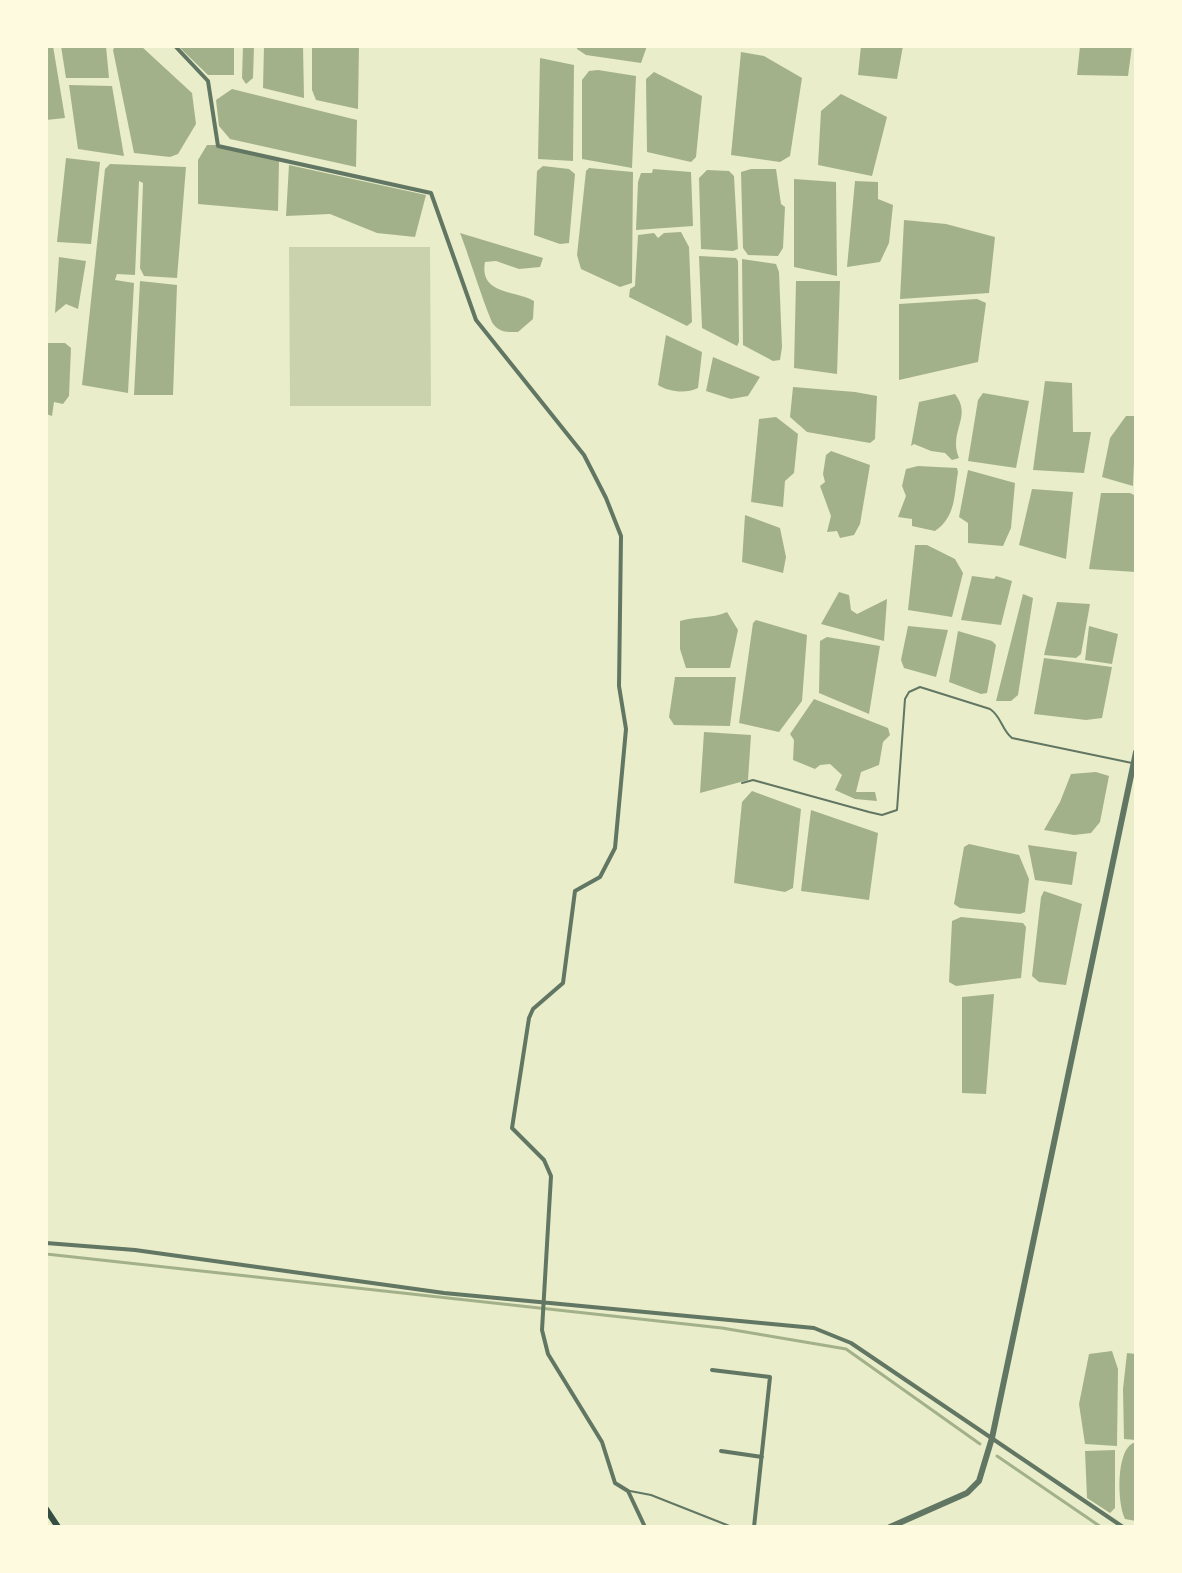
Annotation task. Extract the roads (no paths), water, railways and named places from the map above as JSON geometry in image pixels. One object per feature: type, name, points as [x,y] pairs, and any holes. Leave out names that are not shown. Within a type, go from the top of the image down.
[{"type":"main road","points":[[46,1509],[58,1527]]},
{"type":"street","points":[[175,46],[206,76],[218,146],[431,193],[476,320],[584,455],[621,536],[619,686],[626,729],[615,848],[600,877],[575,891],[563,983],[533,1009],[529,1018],[512,1128],[544,1160],[551,1176],[542,1330],[548,1354],[602,1442],[615,1483],[628,1491],[645,1527]]},
{"type":"street","points":[[890,1527],[967,1493],[979,1481],[992,1438],[1136,752]]},
{"type":"street","points":[[46,1243],[135,1250],[444,1293],[814,1328],[851,1343],[1123,1527]]},
{"type":"street","points":[[712,1370],[770,1377],[754,1527]]},
{"type":"street","points":[[721,1451],[762,1457]]},
{"type":"lane","points":[[742,783],[753,780],[882,815],[897,810],[905,699],[909,692],[920,687],[990,709],[999,715],[1003,731],[1012,738],[1134,763]]},
{"type":"lane","points":[[628,1491],[651,1495],[732,1527]]},
{"type":"waterway","points":[[46,1254],[722,1328],[846,1349],[980,1444]]},
{"type":"waterway","points":[[997,1456],[1101,1527]]}]
